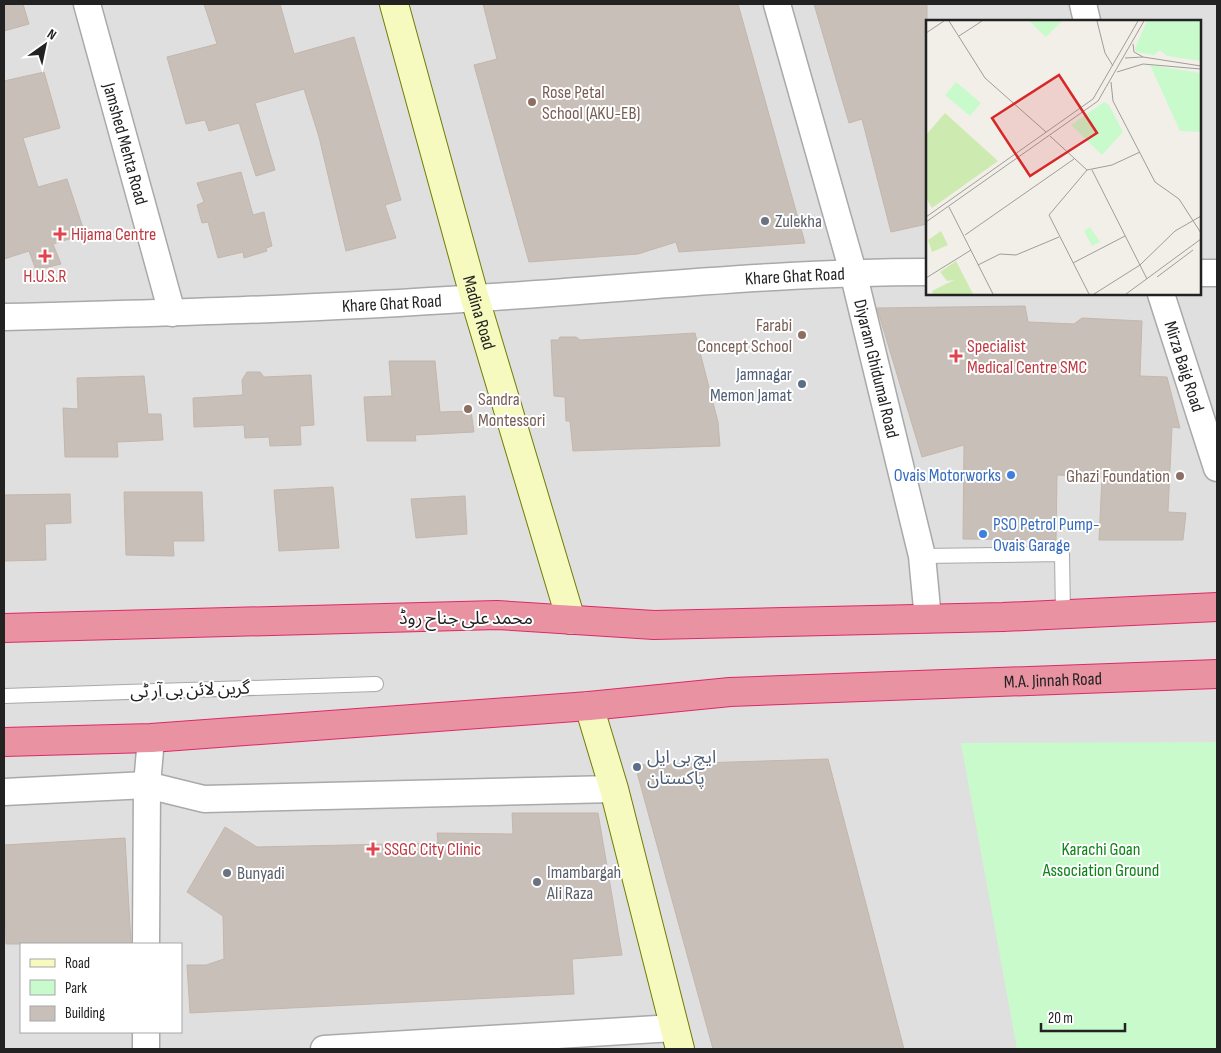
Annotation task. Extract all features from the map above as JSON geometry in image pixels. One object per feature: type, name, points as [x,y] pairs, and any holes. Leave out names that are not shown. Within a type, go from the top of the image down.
[{"type":"highway","points":[[928,619],[1217,608]]},
{"type":"highway","name":"محمد علی جناح روڈ","points":[[4,628],[497,614],[654,625],[928,619]]},
{"type":"highway","name":"M.A. Jinnah Road","points":[[589,706],[730,692],[1217,674]]},
{"type":"highway","points":[[4,742],[151,738],[589,706]]},
{"type":"main road","name":"Madina Road","points":[[394,4],[475,299],[571,620]]},
{"type":"main road","points":[[589,706],[614,788],[677,1039]]},
{"type":"street","name":"Jamshed Mehta Road","points":[[87,4],[172,313]]},
{"type":"street","name":"Diyaram Ghidumal Road","points":[[777,4],[853,272],[922,556],[928,619]]},
{"type":"street","points":[[1083,4],[1087,20]]},
{"type":"street","name":"Khare Ghat Road","points":[[4,317],[172,313],[475,299],[853,272],[926,272]]},
{"type":"street","points":[[1201,273],[1217,273]]},
{"type":"street","name":"Mirza Baig Road","points":[[1161,295],[1217,468]]},
{"type":"street","points":[[146,943],[147,785],[151,738]]},
{"type":"street","points":[[4,792],[147,785],[204,799],[614,788]]},
{"type":"street","points":[[146,1033],[146,1049]]},
{"type":"street","points":[[324,1049],[677,1039]]},
{"type":"lane","points":[[922,556],[1062,554],[1064,614]]},
{"type":"lane","name":"گرین لائن بی آر ٹی","points":[[4,696],[376,684]]},
{"type":"shaded area","points":[[4,4],[1217,4],[1217,1049],[4,1049]]},
{"type":"green space","name":"Karachi Goan Association Ground","points":[[1217,742],[1217,1049],[1017,1049],[961,743]]},
{"type":"building","points":[[4,4],[23,4],[29,24],[4,31]]},
{"type":"building","points":[[204,4],[280,4],[294,54],[354,37],[401,200],[385,205],[396,238],[346,251],[319,137],[304,89],[255,103],[275,170],[256,176],[239,123],[209,131],[205,120],[186,124],[167,57],[217,44]]},
{"type":"building","points":[[483,4],[738,4],[805,243],[679,252],[676,242],[638,254],[529,262],[474,65],[497,59]]},
{"type":"building","points":[[814,4],[927,4],[926,224],[891,232],[862,119],[849,123]]},
{"type":"building","points":[[44,72],[60,128],[23,138],[38,187],[67,179],[85,234],[53,244],[61,264],[36,270],[29,251],[4,259],[4,81]]},
{"type":"building","points":[[241,172],[253,215],[264,212],[272,246],[266,248],[267,251],[244,258],[243,252],[218,258],[208,222],[202,223],[197,205],[204,202],[197,183]]},
{"type":"building","points":[[1025,306],[1028,322],[1074,324],[1082,318],[1142,321],[1140,376],[1167,377],[1180,428],[1172,427],[1168,512],[1186,513],[1183,540],[1099,540],[1102,477],[1057,475],[1056,540],[963,539],[964,445],[922,457],[877,308]]},
{"type":"building","points":[[695,333],[718,422],[720,446],[573,451],[570,421],[566,421],[565,397],[554,396],[551,340],[558,340],[560,337],[576,337],[580,340]]},
{"type":"building","points":[[389,361],[435,361],[440,412],[471,411],[474,432],[415,435],[416,441],[367,441],[364,397],[392,396]]},
{"type":"building","points":[[247,372],[260,372],[264,377],[311,375],[314,425],[300,426],[301,445],[270,446],[269,437],[245,438],[244,425],[194,427],[193,398],[243,395],[242,380]]},
{"type":"building","points":[[144,376],[148,414],[161,414],[163,440],[117,442],[118,457],[65,457],[63,408],[78,409],[77,378]]},
{"type":"building","points":[[333,487],[339,548],[279,551],[274,490]]},
{"type":"building","points":[[124,492],[202,492],[204,541],[173,541],[174,556],[126,555]]},
{"type":"building","points":[[70,494],[71,523],[45,524],[46,560],[4,561],[4,495]]},
{"type":"building","points":[[465,496],[467,534],[416,538],[411,499]]},
{"type":"building","points":[[828,759],[904,1049],[713,1049],[635,765]]},
{"type":"building","points":[[512,813],[598,813],[622,955],[572,959],[574,994],[190,1013],[187,965],[206,965],[224,959],[223,916],[187,892],[225,827],[257,847],[438,843],[437,833],[513,834]]},
{"type":"building","points":[[125,838],[131,943],[6,944],[4,845]]},
{"type":"place","name":"Rose Petal School (AKU-EB)","points":[[532,102]]},
{"type":"place","name":"Zulekha","points":[[765,221]]},
{"type":"place","name":"Hijama Centre","points":[[60,234]]},
{"type":"place","name":"H.U.S.R","points":[[45,256]]},
{"type":"place","name":"Farabi Concept School","points":[[802,335]]},
{"type":"place","name":"Specialist Medical Centre SMC","points":[[956,356]]},
{"type":"place","name":"Jamnagar Memon Jamat","points":[[802,384]]},
{"type":"place","name":"Sandra Montessori","points":[[468,409]]},
{"type":"place","name":"Ovais Motorworks","points":[[1011,475]]},
{"type":"place","name":"Ghazi Foundation","points":[[1180,476]]},
{"type":"place","name":"PSO Petrol Pump- Ovais Garage","points":[[983,534]]},
{"type":"place","name":"ایچ بی ایل پاکستان","points":[[637,767]]},
{"type":"place","name":"SSGC City Clinic","points":[[373,849]]},
{"type":"place","name":"Bunyadi","points":[[227,873]]},
{"type":"place","name":"Imambargah Ali Raza","points":[[537,882]]}]
